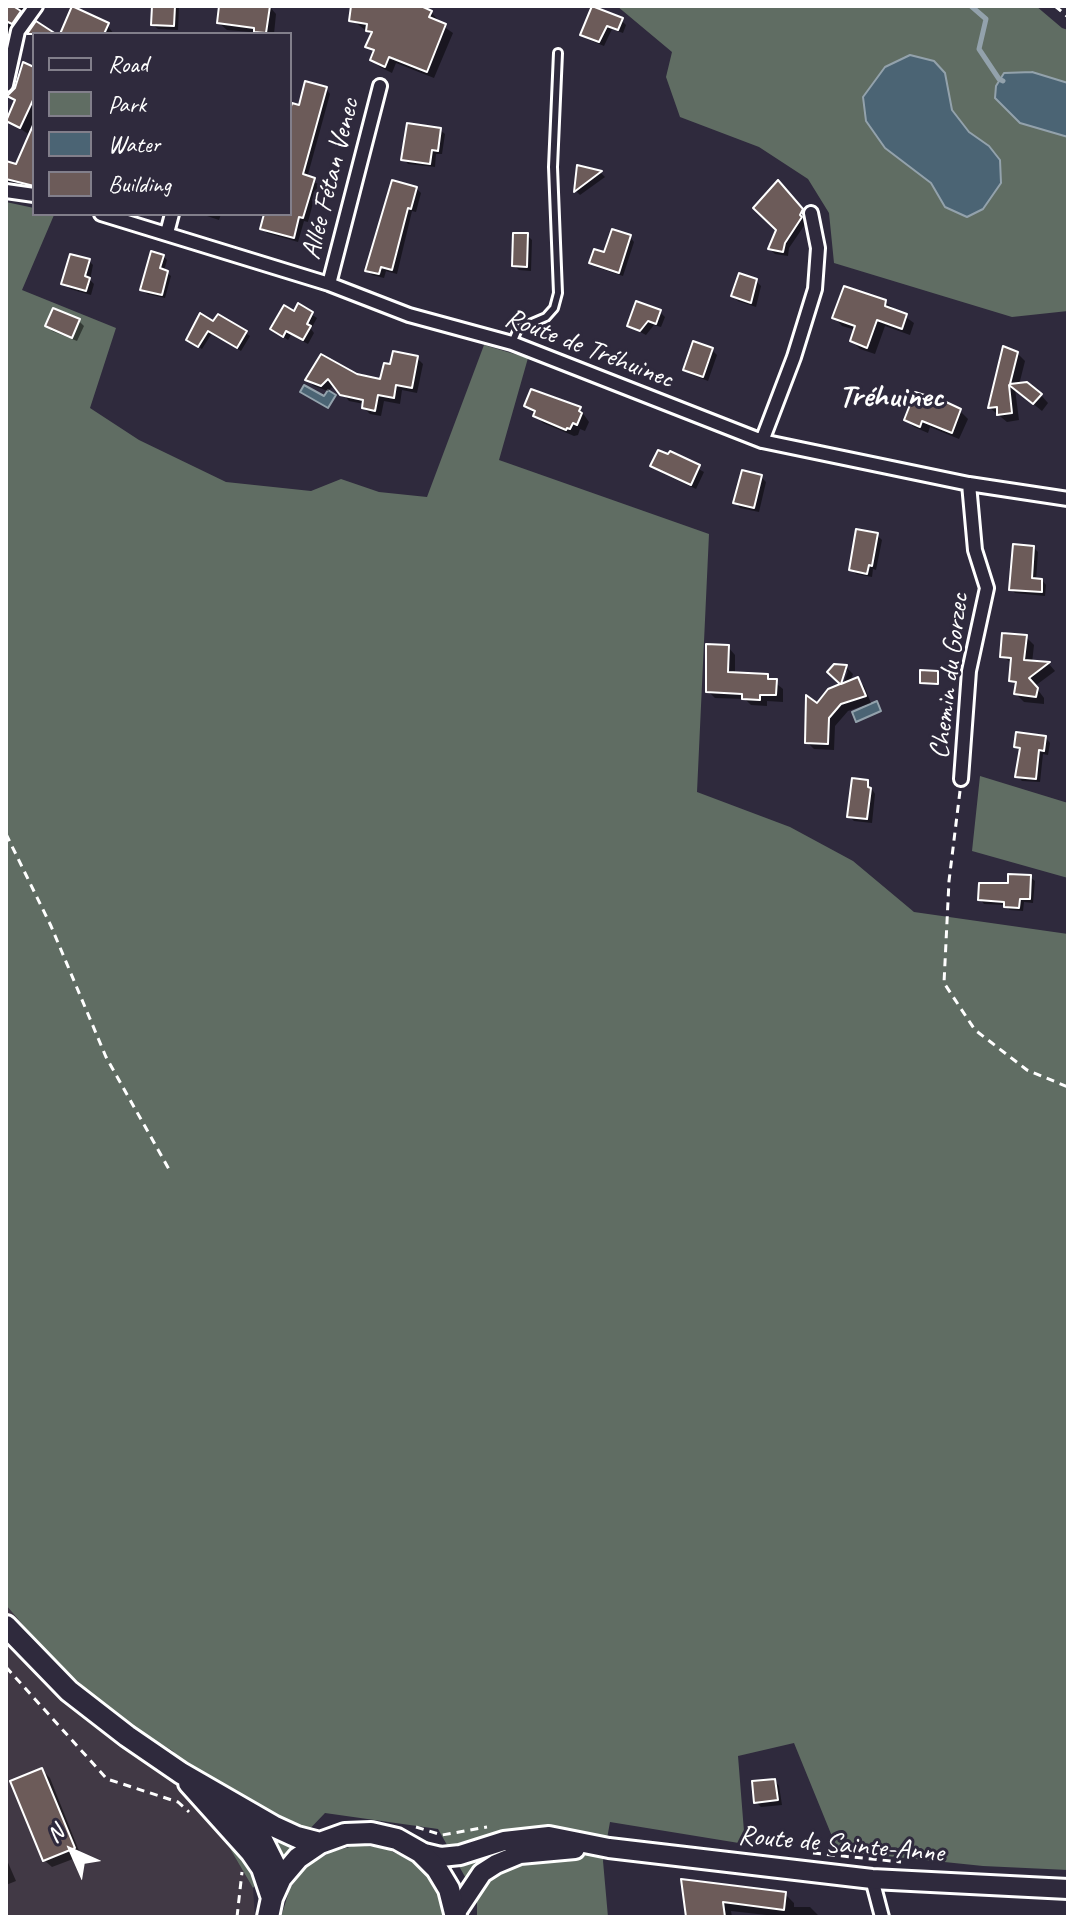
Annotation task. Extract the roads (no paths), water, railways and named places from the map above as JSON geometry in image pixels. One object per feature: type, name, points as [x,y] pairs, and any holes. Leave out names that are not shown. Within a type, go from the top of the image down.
[{"type":"main road","points":[[6,1626],[69,1691],[127,1736],[181,1773],[273,1826],[320,1843]]},
{"type":"main road","points":[[181,1773],[192,1802],[251,1852],[262,1868],[268,1911]]},
{"type":"main road","points":[[192,1802],[243,1823],[262,1840],[281,1878]]},
{"type":"main road","points":[[268,1911],[281,1878],[298,1858],[320,1843],[345,1834],[371,1833],[397,1839],[420,1852],[437,1869],[449,1889],[456,1914]]},
{"type":"main road","name":"Route de Sainte-Anne","points":[[420,1852],[441,1857],[460,1855],[504,1841],[549,1836],[609,1848],[872,1879],[1068,1889]]},
{"type":"main road","name":"Route de Sainte-Anne","points":[[456,1914],[482,1873],[496,1864],[520,1854],[544,1850],[609,1848]]},
{"type":"street","points":[[6,85],[18,31],[36,6]]},
{"type":"street","name":"Allée Fétan Venec","points":[[329,284],[380,86]]},
{"type":"street","points":[[6,191],[32,195]]},
{"type":"street","points":[[762,441],[794,357],[815,289],[818,248],[811,213]]},
{"type":"street","name":"Route de Tréhuinec","points":[[108,216],[329,284],[409,315],[512,343],[762,441],[969,484],[1068,499]]},
{"type":"street","points":[[167,233],[171,216]]},
{"type":"street","name":"Chemin du Gorzec","points":[[961,779],[969,671],[987,588],[975,550],[969,484]]},
{"type":"street","points":[[872,1879],[882,1917]]},
{"type":"lane","points":[[512,343],[518,329],[546,317],[554,308],[558,293],[553,167],[558,53]]},
{"type":"water","points":[[910,55],[934,61],[945,73],[952,110],[969,132],[989,146],[1000,160],[1001,183],[983,209],[967,217],[945,207],[931,183],[885,148],[866,121],[863,97],[885,67]]},
{"type":"water","points":[[1032,72],[1068,83],[1068,137],[1020,123],[995,98],[996,86],[1004,73]]},
{"type":"water","points":[[304,385],[324,396],[328,390],[336,395],[328,408],[300,392]]},
{"type":"water","points":[[877,701],[881,711],[856,722],[852,712]]},
{"type":"waterway","points":[[971,6],[986,19],[979,49],[1003,81]]},
{"type":"district","name":"Tréhuinec","points":[[891,398]]}]
